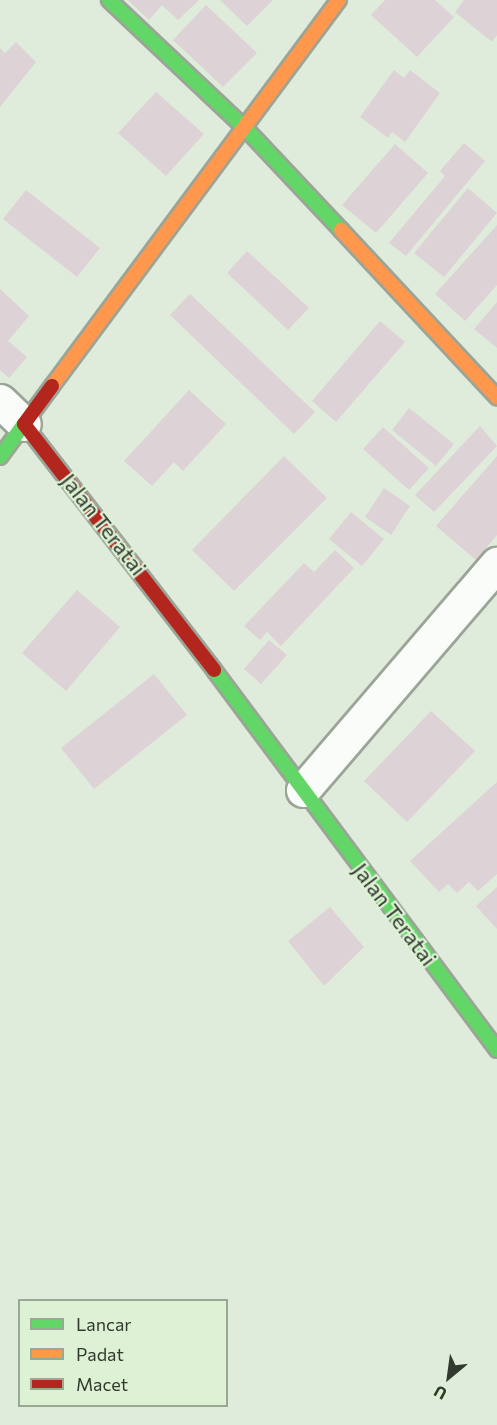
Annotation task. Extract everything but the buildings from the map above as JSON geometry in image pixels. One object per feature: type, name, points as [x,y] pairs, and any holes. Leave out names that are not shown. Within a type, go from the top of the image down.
[{"type":"street","points":[[109,0],[245,128],[497,397]]},
{"type":"street","points":[[0,457],[339,0]]},
{"type":"street","points":[[0,401],[24,424]]},
{"type":"street","name":"Jalan Teratai","points":[[24,424],[128,554],[497,1050]]},
{"type":"street","points":[[303,790],[497,564]]},
{"type":"traffic: fast","points":[[109,0],[245,128],[341,230]]},
{"type":"traffic: fast","points":[[0,457],[24,424]]},
{"type":"traffic: fast","points":[[214,670],[497,1050]]},
{"type":"traffic: slow","points":[[52,386],[339,0]]},
{"type":"traffic: slow","points":[[341,230],[497,397]]},
{"type":"traffic: jam","points":[[52,386],[24,424],[214,670]]}]
